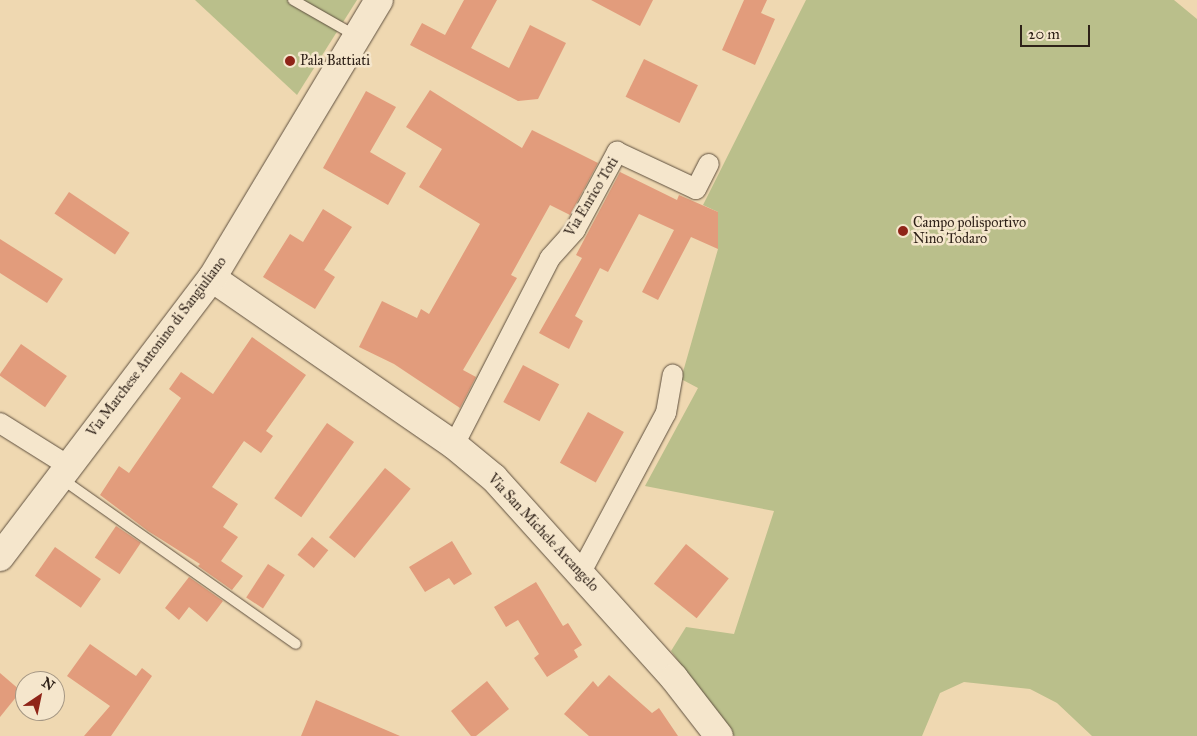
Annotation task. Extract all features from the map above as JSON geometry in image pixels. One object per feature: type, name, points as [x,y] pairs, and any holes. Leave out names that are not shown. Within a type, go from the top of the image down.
[{"type":"main road","name":"Via Marchese Antonino di Sangiuliano","points":[[0,557],[63,471],[212,278],[379,0]]},
{"type":"main road","name":"Via San Michele Arcangelo","points":[[212,278],[454,445],[494,478],[581,572],[674,678],[720,736]]},
{"type":"street","name":"Via Enrico Toti","points":[[454,445],[550,258],[575,230],[616,152],[696,189],[708,164]]},
{"type":"street","points":[[581,572],[666,413],[674,375]]},
{"type":"street","points":[[0,423],[63,471]]},
{"type":"lane","points":[[293,0],[357,36]]},
{"type":"lane","points":[[63,471],[296,644]]},
{"type":"green space","name":"Pala Battiati","points":[[195,0],[357,0],[297,95]]},
{"type":"green space","points":[[806,0],[1174,0],[1197,19],[1197,736],[1092,736],[1057,703],[1030,689],[964,682],[940,693],[922,736],[734,736],[671,651],[686,627],[734,634],[774,511],[645,486],[698,388],[681,379],[718,249],[718,212],[703,205]]},
{"type":"building","points":[[464,0],[497,0],[471,48],[509,68],[530,25],[566,43],[538,99],[518,101],[410,45],[422,23],[445,35]]},
{"type":"building","points":[[591,0],[653,0],[640,26]]},
{"type":"building","points":[[744,0],[767,0],[761,13],[775,19],[755,65],[722,50]]},
{"type":"building","points":[[644,59],[698,85],[680,123],[626,97]]},
{"type":"building","points":[[430,90],[522,148],[532,130],[598,163],[570,215],[550,205],[511,275],[517,278],[463,370],[476,377],[460,408],[394,364],[359,347],[382,301],[417,318],[421,309],[429,314],[480,224],[419,187],[442,149],[406,127]]},
{"type":"building","points":[[366,91],[396,107],[370,152],[406,173],[388,205],[323,168]]},
{"type":"building","points":[[620,172],[677,200],[679,195],[718,212],[718,249],[691,237],[658,300],[642,292],[674,230],[639,214],[608,272],[600,268],[575,316],[583,321],[569,349],[539,333],[582,258],[576,255]]},
{"type":"building","points":[[69,192],[130,233],[115,254],[54,214]]},
{"type":"building","points":[[323,209],[352,227],[324,270],[335,277],[315,309],[263,277],[290,234],[303,242]]},
{"type":"building","points":[[0,239],[63,279],[47,303],[0,273]]},
{"type":"building","points":[[252,337],[306,375],[266,431],[273,436],[261,453],[244,441],[212,487],[238,504],[223,527],[238,537],[221,561],[243,576],[232,590],[198,566],[200,564],[148,531],[100,495],[119,466],[129,473],[181,398],[169,389],[181,372],[213,394]]},
{"type":"building","points":[[21,344],[67,376],[45,407],[0,376]]},
{"type":"building","points":[[523,365],[559,384],[539,421],[503,402]]},
{"type":"building","points":[[588,412],[624,432],[596,483],[560,463]]},
{"type":"building","points":[[327,423],[354,442],[301,517],[274,498]]},
{"type":"building","points":[[385,468],[411,489],[355,558],[329,537]]},
{"type":"building","points":[[116,526],[141,543],[120,574],[95,558]]},
{"type":"building","points":[[312,537],[328,550],[314,568],[298,555]]},
{"type":"building","points":[[452,541],[472,574],[454,585],[449,578],[425,592],[409,567]]},
{"type":"building","points":[[686,544],[729,579],[697,618],[654,584]]},
{"type":"building","points":[[55,547],[101,579],[81,608],[35,576]]},
{"type":"building","points":[[268,564],[285,575],[263,608],[246,598]]},
{"type":"building","points":[[189,577],[223,601],[207,622],[189,607],[179,620],[165,608]]},
{"type":"building","points":[[536,582],[563,626],[568,623],[582,645],[574,650],[578,657],[547,677],[534,658],[539,654],[518,620],[506,627],[494,607]]},
{"type":"building","points":[[90,644],[136,676],[142,668],[152,676],[111,736],[84,736],[110,706],[67,676]]},
{"type":"building","points":[[0,673],[15,686],[15,698],[0,717]]},
{"type":"building","points":[[609,675],[652,713],[659,708],[678,736],[589,736],[564,714],[593,681],[598,687]]},
{"type":"building","points":[[487,681],[509,709],[476,736],[471,736],[451,711]]},
{"type":"building","points":[[316,700],[400,736],[301,736]]},
{"type":"place","name":"Pala Battiati","points":[[290,61]]},
{"type":"place","name":"Campo polisportivo Nino Todaro","points":[[903,231]]}]
